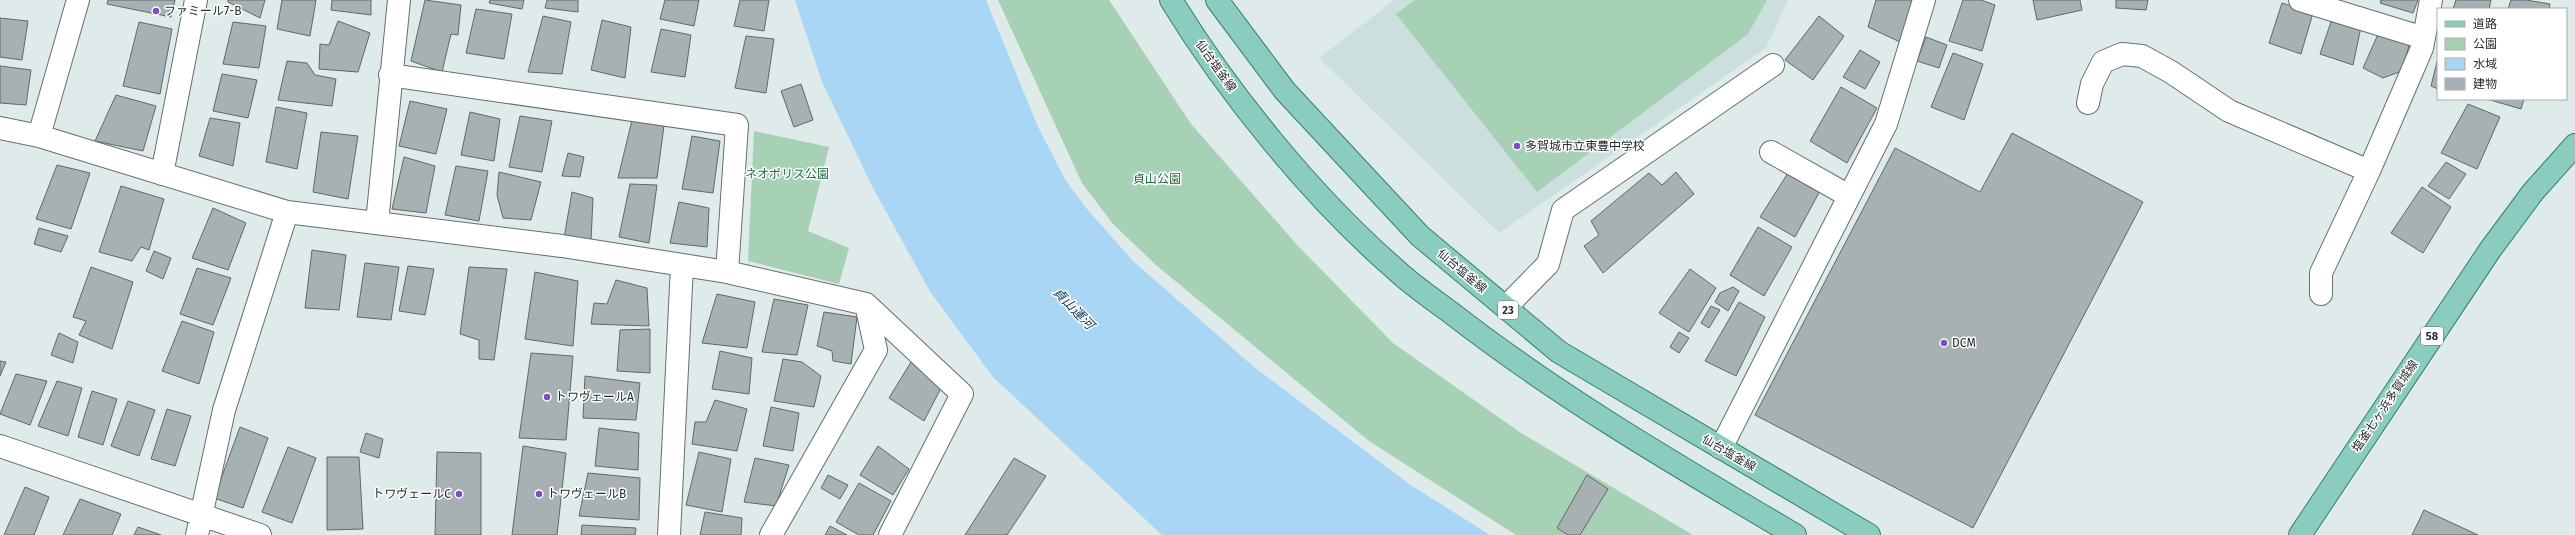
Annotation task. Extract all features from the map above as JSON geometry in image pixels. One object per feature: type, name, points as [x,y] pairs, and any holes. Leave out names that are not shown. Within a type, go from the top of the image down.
[{"type":"main road","name":"仙台塩釜線","points":[[1171,0],[1242,101],[1312,188],[1395,269],[1512,360],[1643,445],[1795,535]]},
{"type":"main road","name":"仙台塩釜線","points":[[1217,0],[1285,91],[1352,165],[1420,236],[1559,352],[1869,535]]},
{"type":"main road","name":"塩釜七ヶ浜多賀城線","points":[[2300,535],[2490,250],[2533,192],[2575,145]]},
{"type":"street","points":[[39,136],[78,0]]},
{"type":"street","points":[[162,174],[196,0]]},
{"type":"street","points":[[376,223],[390,75],[399,0]]},
{"type":"street","points":[[1721,448],[1886,124],[1924,0]]},
{"type":"street","points":[[2300,0],[2424,38]]},
{"type":"street","points":[[2321,294],[2321,273],[2369,171],[2422,48],[2431,0]]},
{"type":"street","points":[[2088,103],[2092,84],[2103,62],[2122,54],[2142,56],[2171,72],[2229,111],[2369,171]]},
{"type":"street","points":[[1506,307],[1548,264],[1563,210],[1773,65]]},
{"type":"street","points":[[390,75],[737,125],[727,272]]},
{"type":"street","points":[[0,128],[39,136],[287,212],[562,246],[727,272],[866,304],[962,394],[890,535]]},
{"type":"street","points":[[1771,152],[1849,196]]},
{"type":"street","points":[[198,525],[224,410],[287,212]]},
{"type":"street","points":[[669,535],[682,265]]},
{"type":"street","points":[[771,535],[876,350],[866,304]]},
{"type":"street","points":[[0,446],[198,525],[260,535]]},
{"type":"shaded area","name":"多賀城市立東豊中学校","points":[[1394,0],[1788,0],[1766,48],[1499,233],[1319,58]]},
{"type":"green space","name":"貞山公園","points":[[998,0],[1109,0],[1191,124],[1299,247],[1393,343],[1521,433],[1693,535],[1516,535],[1369,441],[1156,265],[1113,224],[1082,183]]},
{"type":"green space","name":"多賀城市立東豊中学校","points":[[1415,0],[1767,0],[1748,34],[1537,192],[1396,14]]},
{"type":"green space","name":"ネオポリス公園","points":[[754,131],[829,147],[808,231],[849,248],[839,284],[748,261]]},
{"type":"water","name":"貞山運河","points":[[795,0],[986,0],[1038,127],[1066,181],[1087,209],[1133,261],[1254,367],[1409,484],[1490,535],[1162,535],[993,377],[931,293],[873,188],[822,82]]},
{"type":"building","name":"ファミール7-B","points":[[108,0],[175,0],[171,17],[107,4]]},
{"type":"building","points":[[228,0],[265,0],[260,18],[228,2]]},
{"type":"building","points":[[282,0],[316,0],[310,36],[277,29]]},
{"type":"building","points":[[332,0],[371,0],[371,15],[331,10]]},
{"type":"building","points":[[425,0],[461,5],[458,35],[451,34],[442,72],[411,61]]},
{"type":"building","points":[[490,0],[524,0],[522,9],[489,3]]},
{"type":"building","points":[[547,0],[578,0],[578,12],[545,8]]},
{"type":"building","points":[[665,0],[699,0],[694,26],[660,19]]},
{"type":"building","points":[[740,0],[769,0],[764,31],[734,26]]},
{"type":"building","points":[[1876,0],[1915,0],[1900,42],[1868,27]]},
{"type":"building","points":[[1963,0],[1981,0],[1995,5],[1982,51],[1949,41]]},
{"type":"building","points":[[2033,0],[2080,0],[2082,10],[2037,20]]},
{"type":"building","points":[[2116,0],[2148,0],[2146,10],[2116,8]]},
{"type":"building","points":[[2381,0],[2418,0],[2413,13],[2380,3]]},
{"type":"building","points":[[2456,0],[2491,0],[2489,8],[2453,8]]},
{"type":"building","points":[[2511,0],[2526,0],[2550,4],[2549,8],[2508,8]]},
{"type":"building","points":[[2282,3],[2313,13],[2301,54],[2269,43]]},
{"type":"building","points":[[476,9],[512,14],[504,59],[466,53]]},
{"type":"building","points":[[543,16],[571,22],[562,74],[528,72]]},
{"type":"building","points":[[1819,16],[1844,36],[1813,80],[1785,60]]},
{"type":"building","points":[[0,18],[28,21],[22,60],[0,57]]},
{"type":"building","points":[[2332,19],[2361,27],[2353,65],[2320,54]]},
{"type":"building","points":[[602,20],[631,27],[625,78],[591,70]]},
{"type":"building","points":[[338,21],[370,33],[358,72],[319,69],[320,44],[329,45]]},
{"type":"building","points":[[139,22],[172,29],[160,94],[123,86]]},
{"type":"building","points":[[233,22],[266,26],[259,68],[223,64]]},
{"type":"building","points":[[661,29],[691,35],[685,77],[651,72]]},
{"type":"building","points":[[2379,32],[2410,42],[2402,71],[2383,78],[2363,68]]},
{"type":"building","points":[[746,36],[774,39],[766,93],[735,88]]},
{"type":"building","points":[[1926,37],[1947,45],[1939,68],[1917,61]]},
{"type":"building","points":[[1860,50],[1880,62],[1865,89],[1843,77]]},
{"type":"building","points":[[1953,53],[1983,64],[1964,120],[1931,107]]},
{"type":"building","points":[[287,61],[307,63],[315,75],[336,79],[332,106],[278,100]]},
{"type":"building","points":[[2437,62],[2437,89],[2431,86]]},
{"type":"building","points":[[0,66],[31,70],[26,105],[0,103]]},
{"type":"building","points":[[222,74],[257,80],[248,118],[213,111]]},
{"type":"building","points":[[801,84],[813,120],[794,127],[781,91]]},
{"type":"building","points":[[1841,87],[1877,108],[1847,163],[1810,141]]},
{"type":"building","points":[[116,95],[156,106],[143,151],[95,141]]},
{"type":"building","points":[[2490,100],[2524,100],[2521,109]]},
{"type":"building","points":[[410,101],[447,109],[436,154],[399,146]]},
{"type":"building","points":[[2468,104],[2500,117],[2477,169],[2441,153]]},
{"type":"building","points":[[276,107],[307,113],[297,169],[266,162]]},
{"type":"building","points":[[470,112],[500,119],[494,161],[461,155]]},
{"type":"building","points":[[520,116],[552,121],[542,172],[509,167]]},
{"type":"building","points":[[210,118],[240,123],[233,166],[199,156]]},
{"type":"building","points":[[632,120],[664,126],[657,178],[618,178]]},
{"type":"building","points":[[321,132],[358,136],[348,199],[313,192]]},
{"type":"building","points":[[2012,133],[2143,202],[1973,528],[1755,415],[1895,148],[1980,192]]},
{"type":"building","points":[[692,136],[720,141],[713,193],[682,189]]},
{"type":"building","points":[[568,153],[584,157],[580,177],[562,176]]},
{"type":"building","points":[[404,157],[435,166],[426,213],[392,209]]},
{"type":"building","points":[[2446,162],[2466,174],[2449,199],[2428,186]]},
{"type":"building","points":[[57,165],[90,173],[71,229],[36,219]]},
{"type":"building","points":[[456,166],[488,171],[479,221],[445,215]]},
{"type":"building","points":[[499,172],[541,182],[531,220],[503,218],[497,195]]},
{"type":"building","points":[[1676,172],[1694,194],[1603,273],[1584,246],[1599,235],[1591,221],[1649,173],[1662,185]]},
{"type":"building","points":[[1788,173],[1820,191],[1795,237],[1760,217]]},
{"type":"building","points":[[630,184],[657,185],[649,243],[619,237]]},
{"type":"building","points":[[121,186],[164,199],[149,250],[141,247],[132,261],[99,252]]},
{"type":"building","points":[[2422,187],[2451,207],[2423,253],[2391,233]]},
{"type":"building","points":[[572,192],[593,198],[591,241],[564,238]]},
{"type":"building","points":[[679,202],[709,208],[707,247],[670,243]]},
{"type":"building","points":[[213,208],[246,223],[228,270],[192,258]]},
{"type":"building","points":[[1758,227],[1792,247],[1764,296],[1730,275]]},
{"type":"building","points":[[39,228],[68,236],[61,252],[34,244]]},
{"type":"building","points":[[312,250],[346,255],[339,310],[305,308]]},
{"type":"building","points":[[154,251],[171,258],[163,279],[146,271]]},
{"type":"building","points":[[365,263],[399,267],[391,320],[357,317]]},
{"type":"building","points":[[408,266],[434,269],[425,315],[399,311]]},
{"type":"building","points":[[91,267],[133,282],[112,349],[79,335],[86,321],[73,317]]},
{"type":"building","points":[[469,267],[507,269],[494,360],[479,359],[479,340],[460,334]]},
{"type":"building","points":[[197,268],[231,278],[213,325],[180,314]]},
{"type":"building","points":[[1690,269],[1716,288],[1689,332],[1659,313]]},
{"type":"building","points":[[535,272],[578,281],[573,346],[525,339]]},
{"type":"building","points":[[616,280],[647,288],[649,326],[591,324],[594,303],[607,304]]},
{"type":"building","points":[[1733,287],[1739,291],[1728,311],[1715,302],[1720,293]]},
{"type":"building","points":[[717,294],[755,302],[747,348],[702,343]]},
{"type":"building","points":[[774,299],[808,305],[797,355],[762,352]]},
{"type":"building","points":[[1739,302],[1765,317],[1736,376],[1705,361]]},
{"type":"building","points":[[1711,306],[1720,310],[1709,328],[1701,323]]},
{"type":"building","points":[[824,312],[857,317],[851,364],[833,361],[832,351],[817,346]]},
{"type":"building","points":[[182,321],[214,332],[199,384],[162,371]]},
{"type":"building","points":[[650,329],[650,373],[617,371],[620,330]]},
{"type":"building","points":[[1679,332],[1689,338],[1679,353],[1670,347]]},
{"type":"building","points":[[59,333],[78,342],[73,363],[51,355]]},
{"type":"building","points":[[720,351],[752,358],[749,394],[712,389]]},
{"type":"building","name":"トワヴェールA","points":[[531,353],[573,356],[566,440],[519,438]]},
{"type":"building","points":[[783,359],[802,362],[821,376],[814,407],[774,401]]},
{"type":"building","points":[[0,361],[6,362],[0,376]]},
{"type":"building","points":[[911,362],[941,388],[924,421],[889,398]]},
{"type":"building","points":[[16,374],[47,381],[30,425],[0,414]]},
{"type":"building","points":[[585,376],[640,383],[636,420],[583,418]]},
{"type":"building","points":[[57,381],[82,388],[68,436],[38,426]]},
{"type":"building","points":[[92,391],[117,399],[103,445],[78,437]]},
{"type":"building","points":[[715,400],[747,409],[737,451],[692,444],[695,422],[706,422]]},
{"type":"building","points":[[128,401],[155,410],[139,456],[111,446]]},
{"type":"building","points":[[771,407],[799,413],[793,451],[763,446]]},
{"type":"building","points":[[167,409],[191,416],[175,466],[151,459]]},
{"type":"building","points":[[240,427],[268,438],[243,508],[214,498]]},
{"type":"building","points":[[599,428],[639,433],[638,470],[595,466]]},
{"type":"building","points":[[366,433],[383,439],[379,458],[360,452]]},
{"type":"building","name":"トワヴェールB","points":[[523,446],[566,453],[557,535],[512,535]]},
{"type":"building","points":[[878,446],[909,469],[893,495],[860,475]]},
{"type":"building","points":[[288,447],[316,458],[292,523],[262,512]]},
{"type":"building","name":"トワヴェールC","points":[[437,452],[481,453],[481,535],[435,535]]},
{"type":"building","points":[[699,452],[731,459],[722,512],[686,505]]},
{"type":"building","points":[[327,457],[359,457],[363,529],[327,530]]},
{"type":"building","points":[[755,458],[789,465],[776,506],[744,502]]},
{"type":"building","points":[[1014,458],[1046,476],[1007,535],[965,535]]},
{"type":"building","points":[[588,473],[640,478],[639,520],[579,516]]},
{"type":"building","points":[[828,475],[848,485],[840,499],[821,488]]},
{"type":"building","points":[[1587,475],[1608,489],[1580,535],[1568,535],[1557,528]]},
{"type":"building","points":[[859,483],[891,501],[873,535],[859,535],[836,522]]},
{"type":"building","points":[[25,487],[49,497],[34,535],[4,535]]},
{"type":"building","points":[[80,499],[121,514],[112,535],[63,535]]},
{"type":"building","points":[[2424,510],[2478,535],[2412,535]]},
{"type":"building","points":[[705,512],[742,518],[741,535],[700,535]]},
{"type":"building","points":[[582,525],[636,528],[635,535],[581,535]]},
{"type":"building","points":[[830,526],[847,535],[825,535]]},
{"type":"building","points":[[138,527],[161,535],[134,535]]},
{"type":"place","name":"ファミール7-B","points":[[156,11]]},
{"type":"place","name":"多賀城市立東豊中学校","points":[[1517,146]]},
{"type":"place","name":"DCM","points":[[1944,343]]},
{"type":"place","name":"トワヴェールA","points":[[547,397]]},
{"type":"place","name":"トワヴェールC","points":[[459,494]]},
{"type":"place","name":"トワヴェールB","points":[[539,494]]}]
